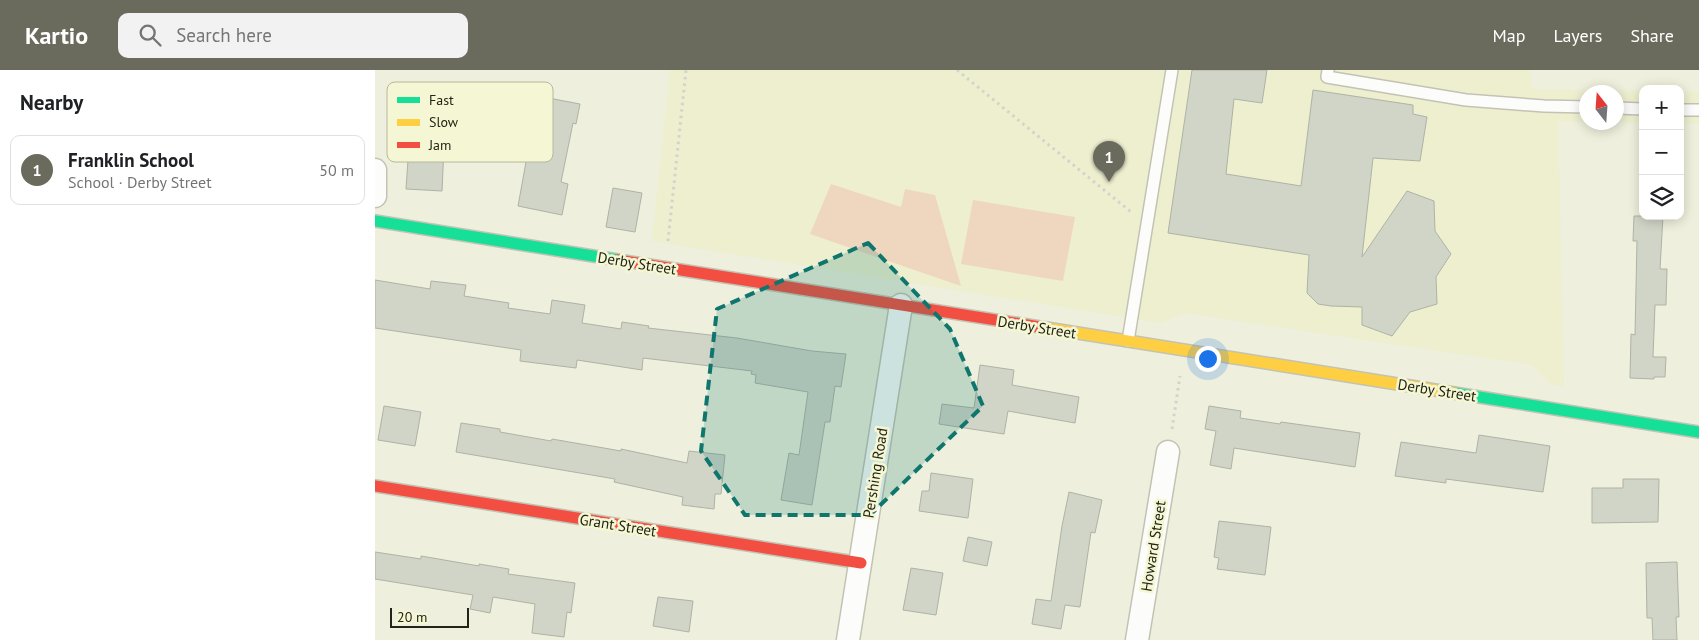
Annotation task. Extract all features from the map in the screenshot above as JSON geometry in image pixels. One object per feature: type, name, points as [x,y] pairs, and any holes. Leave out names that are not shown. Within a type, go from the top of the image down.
[{"type":"street","points":[[375,170],[375,196]]},
{"type":"street","name":"Derby Street","points":[[375,221],[1699,432]]},
{"type":"street","name":"Pershing Road","points":[[848,640],[901,305]]},
{"type":"street","name":"Howard Street","points":[[1137,640],[1168,452]]},
{"type":"street","name":"Grant Street","points":[[375,486],[861,563]]},
{"type":"lane","points":[[1128,341],[1172,70]]},
{"type":"lane","points":[[1328,70],[1327,77],[1466,100],[1579,107]]},
{"type":"lane","points":[[1624,108],[1639,109]]},
{"type":"lane","points":[[1684,110],[1699,110]]},
{"type":"path","points":[[668,248],[686,70]]},
{"type":"path","points":[[957,70],[1147,224]]},
{"type":"path","points":[[1168,452],[1181,370]]},
{"type":"highlighted area","points":[[868,243],[950,329],[983,406],[870,515],[745,515],[701,451],[717,309]]},
{"type":"shaded area","points":[[670,70],[1530,70],[1531,89],[1579,90],[1579,122],[1558,121],[1564,386],[1551,384],[1532,365],[1184,313],[1161,323],[652,241]]},
{"type":"shaded area","points":[[1624,91],[1639,91],[1639,123],[1624,122]]},
{"type":"shaded area","points":[[1684,91],[1699,92],[1699,124],[1684,124]]},
{"type":"shaded area","points":[[831,184],[901,207],[905,189],[935,195],[961,286],[810,234]]},
{"type":"shaded area","points":[[973,200],[1075,217],[1063,281],[961,264]]},
{"type":"building","points":[[1192,70],[1267,70],[1262,103],[1234,99],[1226,174],[1301,186],[1313,90],[1413,105],[1413,114],[1427,117],[1420,161],[1373,158],[1362,257],[1407,191],[1434,201],[1435,231],[1451,254],[1436,277],[1437,304],[1410,312],[1392,336],[1362,325],[1362,307],[1318,304],[1307,293],[1309,255],[1168,233]]},
{"type":"building","points":[[553,99],[580,104],[576,124],[573,123],[561,182],[568,184],[562,215],[518,206],[526,162],[553,162]]},
{"type":"building","points":[[408,162],[443,162],[442,191],[406,189]]},
{"type":"building","points":[[613,188],[642,193],[635,232],[606,227]]},
{"type":"building","points":[[1634,216],[1639,216],[1639,220],[1663,220],[1660,269],[1667,269],[1666,305],[1655,305],[1653,357],[1666,357],[1665,377],[1654,377],[1654,379],[1630,378],[1631,334],[1635,335],[1637,241],[1633,241]]},
{"type":"building","points":[[375,280],[430,289],[431,281],[466,285],[464,296],[509,303],[508,308],[550,314],[552,300],[585,305],[582,323],[621,329],[622,322],[649,326],[648,328],[737,338],[812,351],[846,354],[841,387],[835,386],[830,422],[825,422],[812,505],[781,500],[789,453],[799,455],[808,392],[755,383],[756,375],[751,374],[752,371],[643,358],[642,370],[577,360],[576,368],[520,361],[521,350],[375,328]]},
{"type":"building","points":[[980,365],[1014,370],[1012,385],[1079,397],[1075,423],[1008,411],[1004,434],[939,424],[942,404],[974,408]]},
{"type":"building","points":[[384,406],[421,412],[415,446],[378,440]]},
{"type":"building","points":[[1209,406],[1241,411],[1240,418],[1360,433],[1355,467],[1234,448],[1231,469],[1210,465],[1216,431],[1205,429]]},
{"type":"building","points":[[461,423],[500,429],[500,432],[551,441],[552,439],[621,451],[621,449],[687,463],[689,451],[725,455],[721,494],[715,494],[714,509],[682,505],[683,497],[614,482],[615,479],[456,452]]},
{"type":"building","points":[[1479,435],[1550,446],[1543,492],[1446,479],[1446,483],[1395,476],[1401,442],[1476,453]]},
{"type":"building","points":[[931,473],[973,479],[968,518],[919,511],[922,491],[929,491]]},
{"type":"building","points":[[1623,479],[1659,479],[1658,522],[1592,523],[1592,488],[1623,488]]},
{"type":"building","points":[[1069,492],[1102,500],[1095,533],[1091,532],[1080,607],[1065,605],[1061,629],[1032,624],[1036,599],[1051,601]]},
{"type":"building","points":[[1219,521],[1271,527],[1265,575],[1217,569],[1219,558],[1214,557]]},
{"type":"building","points":[[968,537],[992,542],[987,566],[963,561]]},
{"type":"building","points":[[375,552],[421,559],[421,556],[479,566],[479,564],[509,569],[508,574],[575,583],[571,613],[567,612],[564,637],[532,633],[535,604],[493,597],[490,613],[470,609],[473,595],[375,579]]},
{"type":"building","points":[[1677,562],[1679,617],[1676,617],[1677,640],[1653,640],[1652,618],[1647,618],[1646,563]]},
{"type":"building","points":[[911,568],[943,573],[936,615],[903,610]]},
{"type":"building","points":[[658,597],[693,601],[689,632],[653,626]]},
{"type":"traffic: fast","points":[[375,221],[618,260]]},
{"type":"traffic: fast","points":[[1454,393],[1699,432]]},
{"type":"traffic: slow","points":[[1040,327],[1454,393]]},
{"type":"traffic: jam","points":[[618,260],[1040,327]]},
{"type":"traffic: jam","points":[[375,486],[861,563]]},
{"type":"place","name":"Franklin School","points":[[1109,182]]}]
